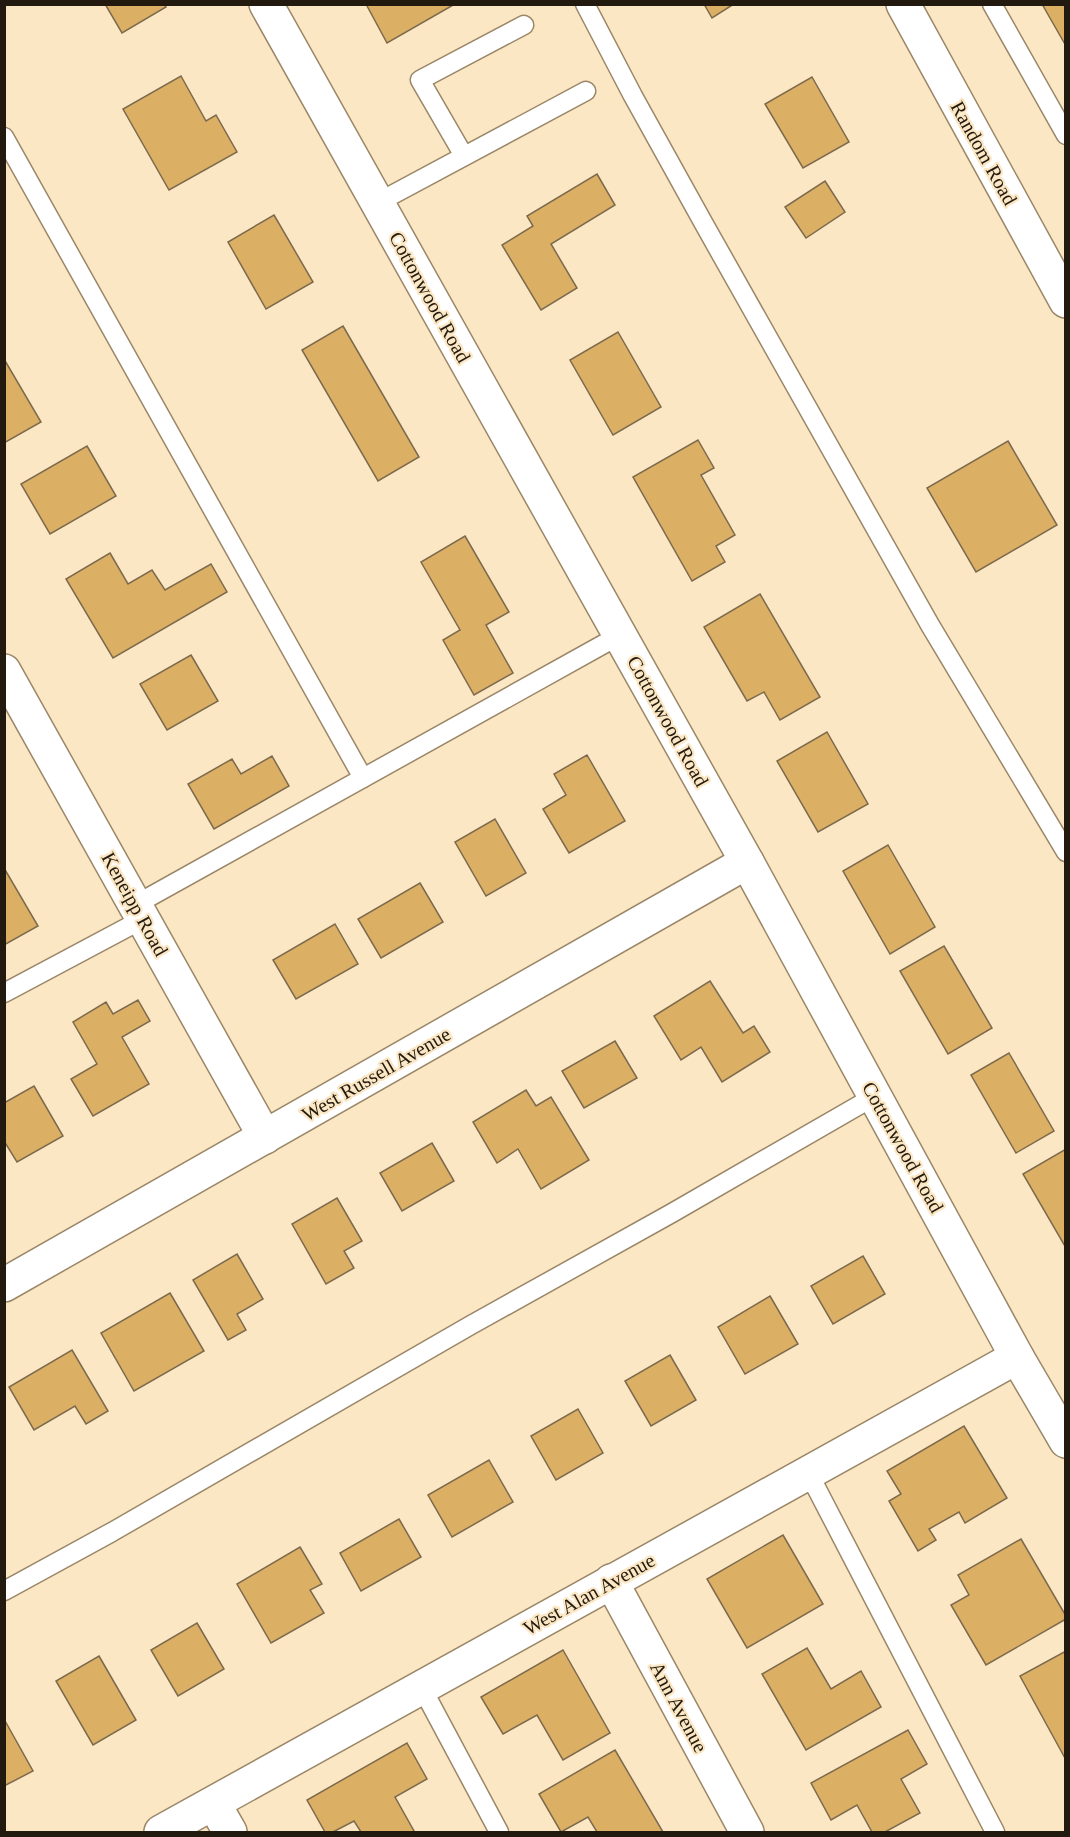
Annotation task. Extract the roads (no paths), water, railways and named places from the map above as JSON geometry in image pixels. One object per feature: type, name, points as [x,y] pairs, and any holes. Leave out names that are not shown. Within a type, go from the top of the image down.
[{"type":"street","name":"Cottonwood Road","points":[[266,4],[747,862],[1065,1441]]},
{"type":"street","name":"Random Road","points":[[903,4],[1065,301]]},
{"type":"street","name":"Keneipp Road","points":[[4,671],[265,1137]]},
{"type":"street","name":"West Russell Avenue","points":[[4,1285],[747,862]]},
{"type":"street","name":"West Alan Avenue","points":[[161,1833],[1017,1357]]},
{"type":"street","name":"Ann Avenue","points":[[611,1581],[747,1833]]},
{"type":"street","points":[[214,1804],[230,1833]]},
{"type":"lane","points":[[585,4],[688,195],[925,615],[1065,852]]},
{"type":"lane","points":[[992,4],[1065,135]]},
{"type":"lane","points":[[464,156],[420,80],[524,25]]},
{"type":"lane","points":[[377,203],[586,91]]},
{"type":"lane","points":[[4,137],[363,778]]},
{"type":"lane","points":[[4,993],[363,778],[620,635]]},
{"type":"lane","points":[[4,1591],[875,1096]]},
{"type":"lane","points":[[808,1473],[995,1833]]},
{"type":"lane","points":[[422,1688],[499,1833]]}]
